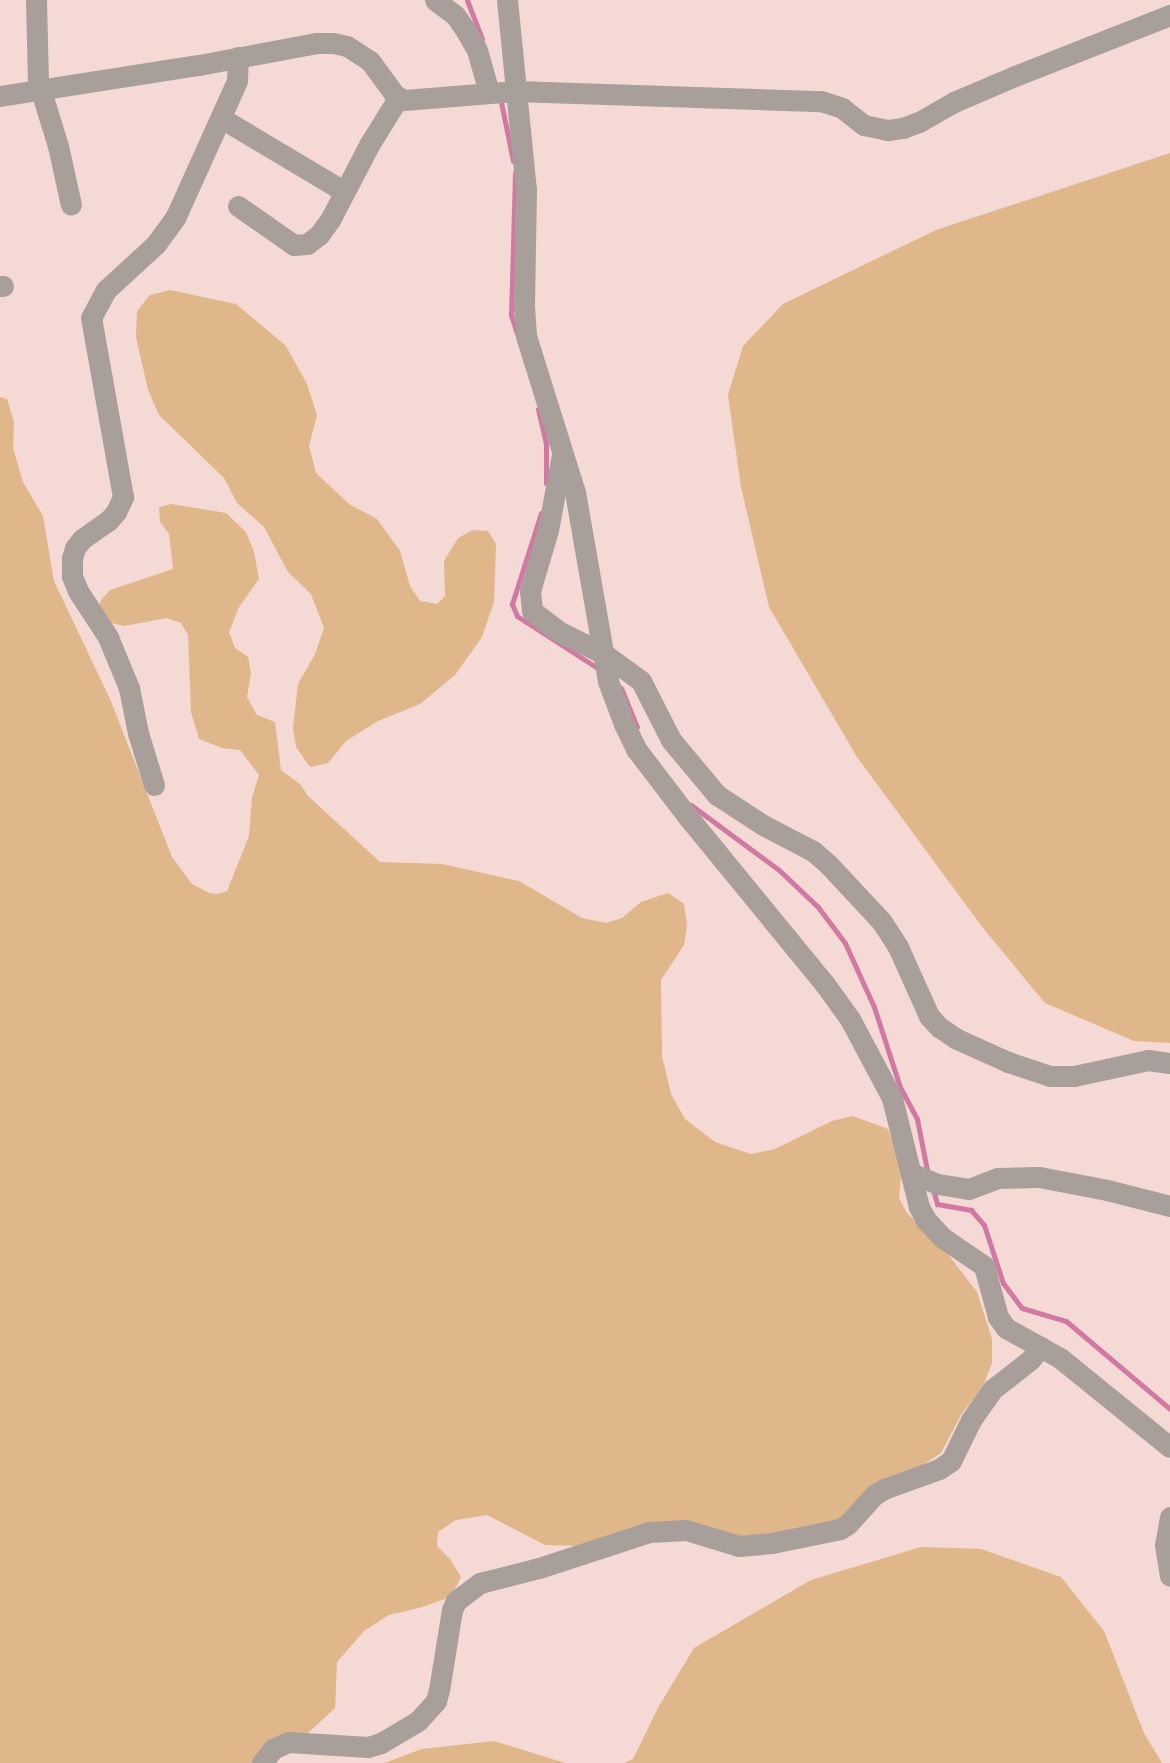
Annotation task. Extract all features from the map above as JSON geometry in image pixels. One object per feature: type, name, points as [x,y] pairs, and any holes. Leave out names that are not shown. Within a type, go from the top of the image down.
[{"type":"street","points":[[36,0],[36,64],[71,205]]},
{"type":"street","points":[[435,0],[455,15],[500,91],[526,189],[524,306],[526,336],[562,449],[584,534],[612,695],[636,749],[695,826],[824,982],[850,1019],[892,1098],[913,1174],[919,1207],[927,1220],[944,1238],[984,1266],[998,1317],[1006,1328],[1060,1358],[1170,1446]]},
{"type":"street","points":[[500,91],[507,0]]},
{"type":"street","points":[[0,96],[316,43],[347,46],[370,61],[398,98],[418,101],[500,91],[821,101],[842,108],[864,125],[875,128],[903,128],[1015,75],[1170,15]]},
{"type":"street","points":[[154,785],[138,734],[129,688],[108,637],[78,591],[72,576],[72,558],[75,548],[82,539],[108,521],[116,512],[123,497],[91,318],[106,290],[168,230],[237,81],[238,57]]},
{"type":"street","points":[[238,206],[294,245],[302,246],[319,235],[398,98]]},
{"type":"street","points":[[221,118],[312,175],[345,192]]},
{"type":"street","points":[[562,449],[548,530],[530,591],[530,605],[537,617],[606,666],[641,681],[671,740],[717,795],[763,825],[813,851],[882,922],[898,946],[929,1016],[939,1027],[957,1039],[1008,1062],[1050,1076],[1074,1076],[1148,1060],[1170,1064]]},
{"type":"street","points":[[913,1174],[938,1184],[969,1189],[998,1178],[1039,1178],[1107,1190],[1170,1206]]},
{"type":"street","points":[[262,1763],[273,1749],[288,1742],[368,1747],[381,1743],[417,1721],[436,1701],[452,1610],[456,1601],[480,1583],[539,1568],[649,1532],[686,1530],[739,1546],[771,1543],[840,1529],[884,1488],[939,1469],[951,1461],[971,1420],[993,1389],[1030,1360],[1041,1347]]},
{"type":"street","points":[[1170,1516],[1165,1545],[1170,1575]]},
{"type":"shaded area","points":[[1170,153],[1170,1043],[1134,1041],[1045,1003],[983,928],[857,757],[769,607],[741,487],[728,395],[743,346],[783,304],[936,230]]},
{"type":"shaded area","points":[[170,290],[236,304],[286,346],[307,384],[317,415],[309,446],[316,473],[349,504],[377,519],[400,551],[410,586],[420,601],[437,604],[445,596],[444,561],[458,538],[473,530],[488,531],[496,544],[494,602],[482,637],[455,675],[420,704],[378,721],[346,741],[328,763],[310,767],[296,747],[293,728],[298,684],[315,654],[324,628],[311,594],[288,572],[264,527],[237,503],[224,478],[159,415],[148,390],[136,337],[137,311],[150,295]]},
{"type":"shaded area","points":[[0,397],[7,399],[14,422],[13,448],[23,482],[43,516],[54,581],[110,699],[172,857],[192,884],[209,893],[218,894],[227,891],[249,836],[252,798],[259,775],[240,750],[222,748],[199,739],[191,712],[188,635],[181,623],[167,618],[124,626],[103,621],[99,609],[101,600],[110,590],[173,569],[169,534],[160,522],[159,507],[171,504],[226,513],[246,532],[254,552],[259,579],[239,607],[229,632],[235,648],[248,657],[251,673],[247,697],[257,715],[275,722],[281,770],[301,785],[307,795],[380,862],[442,864],[519,881],[582,918],[606,923],[622,918],[641,902],[668,893],[684,904],[687,925],[684,945],[661,980],[662,1056],[671,1094],[685,1119],[715,1142],[751,1154],[775,1149],[832,1121],[853,1116],[888,1129],[902,1166],[899,1198],[907,1213],[947,1253],[977,1292],[992,1339],[992,1363],[982,1389],[962,1413],[941,1453],[835,1523],[746,1538],[714,1532],[584,1546],[545,1545],[487,1515],[456,1520],[438,1532],[437,1546],[450,1559],[461,1577],[451,1597],[389,1615],[364,1631],[337,1662],[335,1708],[308,1733],[284,1738],[257,1763],[0,1763]]},
{"type":"shaded area","points":[[921,1547],[981,1549],[1061,1577],[1104,1631],[1144,1733],[1162,1763],[624,1763],[633,1759],[659,1706],[694,1648],[811,1580]]},
{"type":"shaded area","points":[[494,1741],[565,1763],[384,1763],[422,1749]]},
{"type":"waterway","points":[[467,0],[482,39]]},
{"type":"waterway","points":[[500,97],[513,161]]},
{"type":"waterway","points":[[515,173],[511,315],[517,334]]},
{"type":"waterway","points":[[538,409],[546,444],[546,483]]},
{"type":"waterway","points":[[541,513],[512,604],[517,616],[599,669]]},
{"type":"waterway","points":[[621,688],[637,727]]},
{"type":"waterway","points":[[691,805],[779,870],[818,907],[845,943],[874,1007],[900,1087],[917,1119],[928,1175]]},
{"type":"waterway","points":[[933,1189],[937,1204],[971,1210],[984,1225],[1003,1283],[1022,1308],[1066,1321],[1170,1409]]}]
